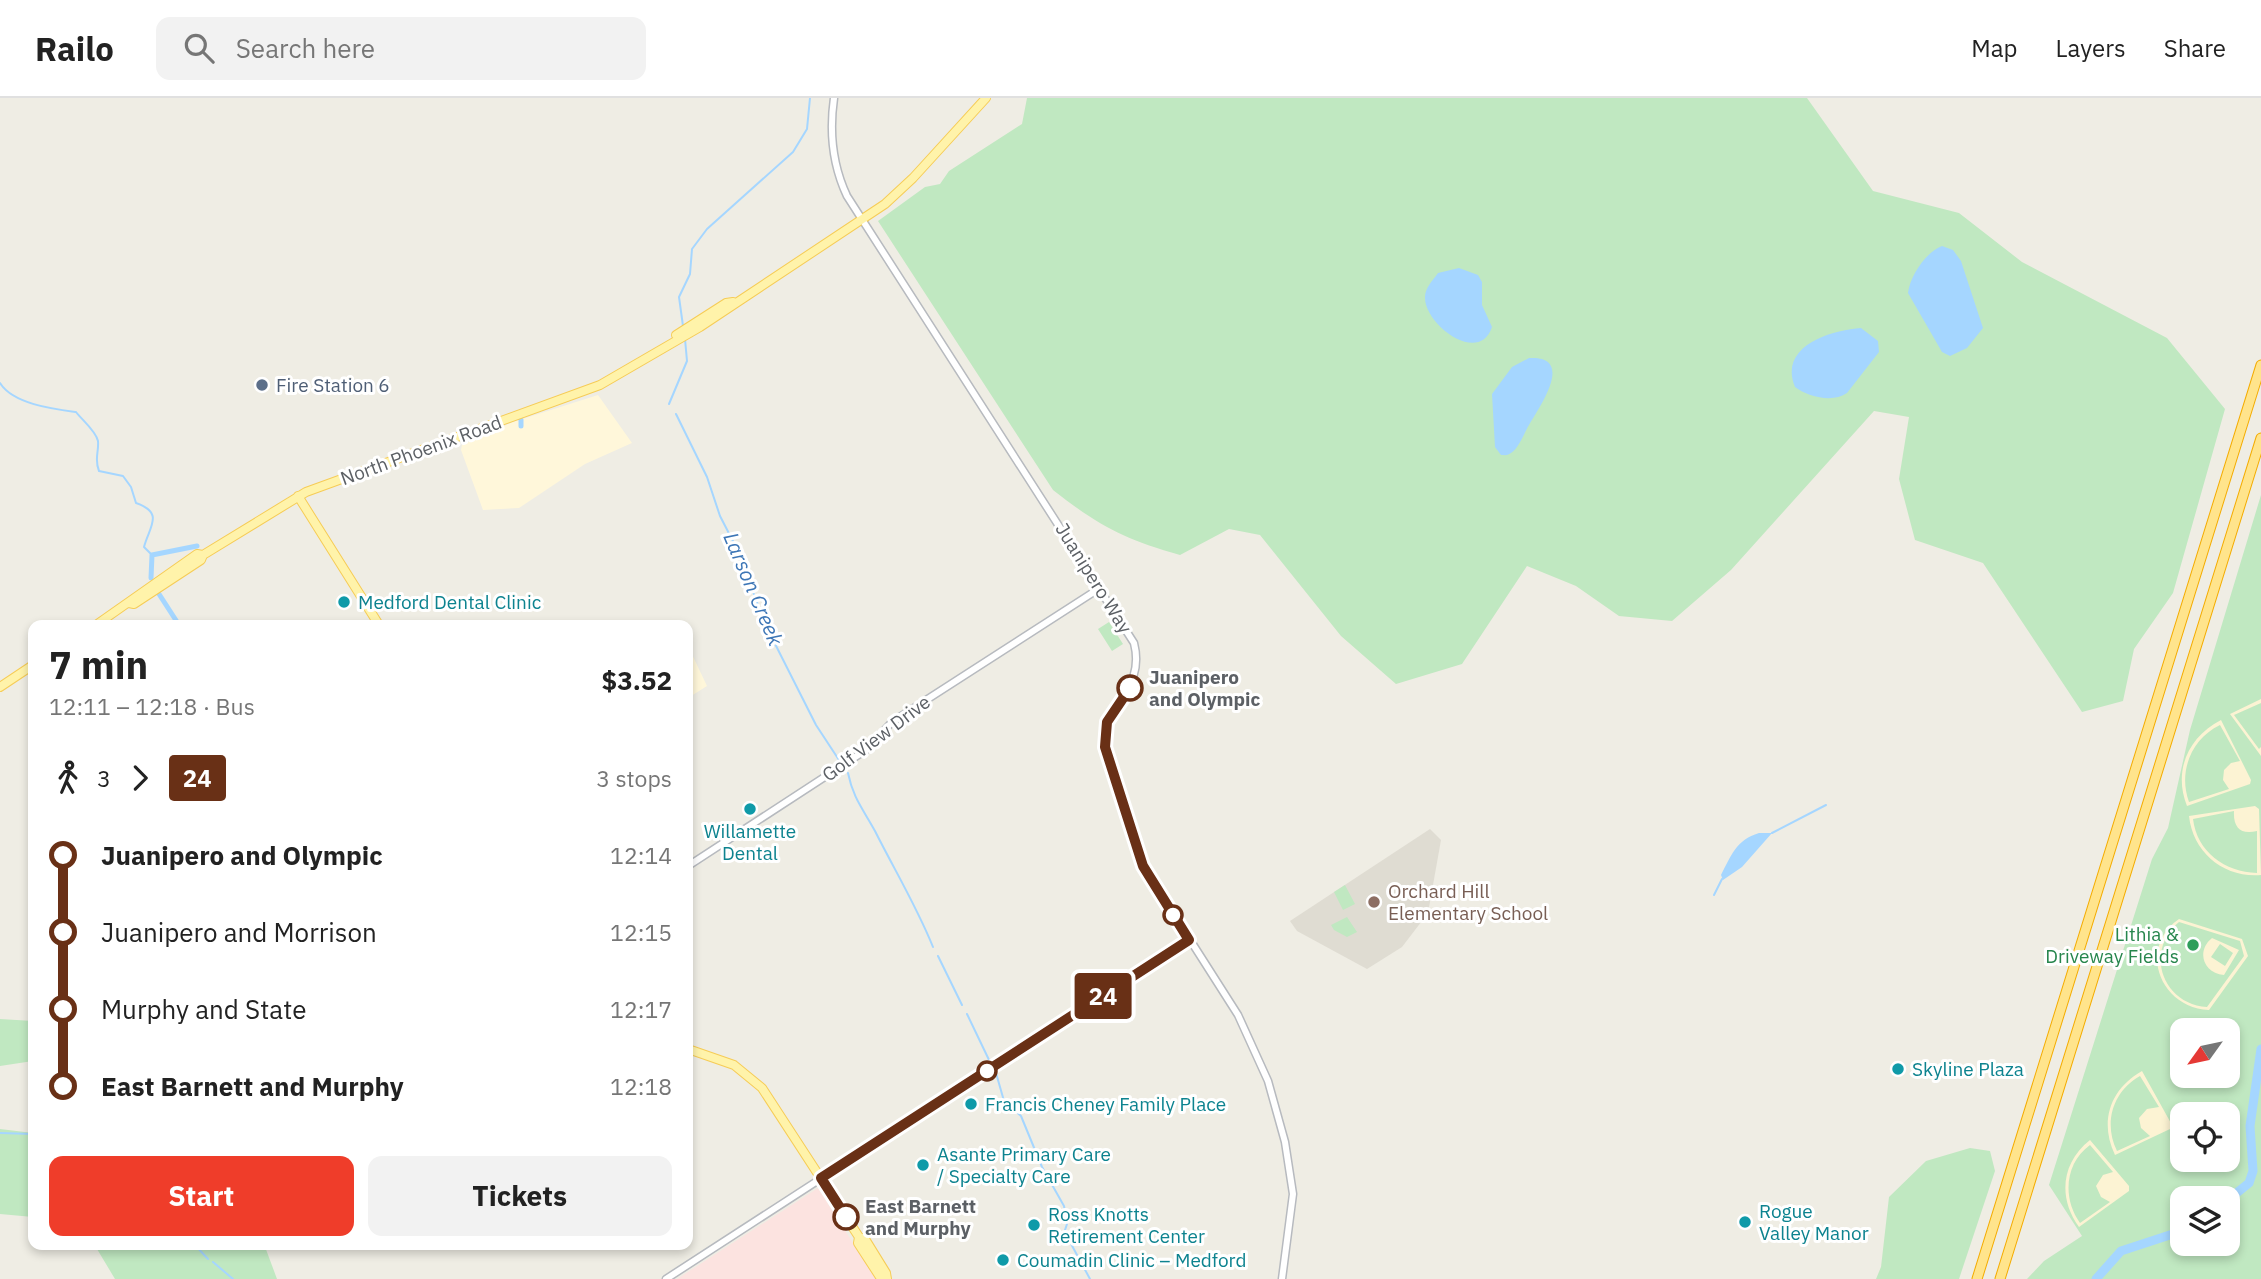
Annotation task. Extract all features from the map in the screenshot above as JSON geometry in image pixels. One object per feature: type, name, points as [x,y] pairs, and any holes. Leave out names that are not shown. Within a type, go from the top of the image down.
[{"type":"highway","points":[[1977,1279],[2261,365]]},
{"type":"highway","points":[[2000,1279],[2261,438]]},
{"type":"main road","name":"North Phoenix Road","points":[[104,620],[129,603],[130,598],[186,561],[197,554],[203,555],[298,496],[600,385],[862,220],[903,188],[986,98]]},
{"type":"main road","points":[[298,496],[376,620]]},
{"type":"main road","points":[[0,687],[28,668]]},
{"type":"main road","points":[[693,1051],[734,1065],[759,1085],[859,1237],[865,1239],[886,1273],[886,1279]]},
{"type":"street","name":"Juanipero Way","points":[[834,98],[831,133],[834,159],[847,196],[1133,640],[1138,662],[1134,682],[1107,722],[1104,738],[1107,757],[1143,866],[1248,1034],[1268,1081],[1285,1142],[1293,1194],[1282,1279]]},
{"type":"street","name":"Golf View Drive","points":[[693,863],[866,750],[892,722],[1100,588]]},
{"type":"street","points":[[666,1279],[1189,940]]},
{"type":"shaded area","points":[[598,395],[632,443],[585,464],[519,508],[483,510],[461,450],[462,445],[513,422]]},
{"type":"shaded area","points":[[693,657],[707,686],[693,695]]},
{"type":"shaded area","name":"Orchard Hill Elementary School","points":[[1430,829],[1441,840],[1428,913],[1402,947],[1367,969],[1297,931],[1290,921]]},
{"type":"shaded area","points":[[818,1188],[876,1279],[677,1279]]},
{"type":"green space","points":[[1027,98],[1807,98],[1873,191],[1959,213],[2022,262],[2167,338],[2225,409],[2173,593],[2134,649],[2123,701],[2082,712],[1983,563],[1915,540],[1899,479],[1909,417],[1874,411],[1731,570],[1672,621],[1619,616],[1576,586],[1527,566],[1462,664],[1396,684],[1341,636],[1260,535],[1229,529],[1180,555],[1113,530],[1053,490],[878,221],[925,187],[940,184],[949,171],[1022,124]]},
{"type":"green space","name":"Lithia & Driveway Fields","points":[[2261,495],[2261,1279],[2027,1279],[2044,1261],[2082,1236],[2049,1185],[2152,859],[2168,828],[2190,730]]},
{"type":"green space","points":[[1109,622],[1123,644],[1112,651],[1098,629]]},
{"type":"green space","points":[[1345,885],[1355,904],[1343,910],[1334,892]]},
{"type":"green space","points":[[1347,917],[1357,932],[1347,937],[1334,930],[1331,925]]},
{"type":"green space","points":[[0,1019],[28,1021],[28,1062],[0,1066]]},
{"type":"green space","points":[[0,1129],[28,1132],[28,1217],[0,1214]]},
{"type":"green space","points":[[1970,1148],[1990,1151],[1995,1171],[1959,1279],[1876,1279],[1881,1267],[1889,1197],[1926,1161]]},
{"type":"green space","points":[[98,1250],[266,1250],[277,1279],[115,1279]]},
{"type":"sand","points":[[2261,699],[2261,703],[2234,715],[2259,749],[2261,747],[2261,756],[2230,714]]},
{"type":"sand","points":[[2221,720],[2251,780],[2250,784],[2187,806],[2182,780],[2186,756],[2192,745],[2209,727]],"holes":[[[2220,725],[2240,761],[2231,763],[2224,770],[2223,780],[2229,789],[2189,802],[2186,768],[2195,748],[2210,731]]]},
{"type":"sand","points":[[2255,806],[2259,809],[2261,875],[2235,872],[2213,860],[2197,841],[2189,816]],"holes":[[[2234,811],[2239,829],[2257,831],[2257,873],[2234,869],[2214,858],[2200,841],[2196,831],[2193,819]]]},
{"type":"sand","points":[[2179,919],[2242,939],[2248,956],[2209,1010],[2192,1007],[2178,999],[2167,988],[2160,975],[2157,960],[2159,945],[2166,931]],"holes":[[[2179,922],[2240,941],[2244,956],[2207,1007],[2191,1004],[2179,997],[2169,986],[2163,974],[2162,947],[2168,934]]]},
{"type":"sand","points":[[2212,938],[2239,950],[2224,975],[2211,970],[2204,961],[2207,943]],"holes":[[[2220,944],[2233,953],[2225,966],[2211,957]]]},
{"type":"sand","points":[[2142,1071],[2170,1121],[2170,1129],[2115,1155],[2110,1143],[2108,1119],[2110,1107],[2122,1087]],"holes":[[[2140,1076],[2159,1107],[2147,1109],[2139,1118],[2141,1128],[2150,1136],[2117,1151],[2111,1130],[2113,1109],[2123,1090]]]},
{"type":"sand","points":[[2090,1140],[2129,1186],[2129,1191],[2079,1227],[2068,1204],[2066,1181],[2068,1170],[2080,1149]],"holes":[[[2090,1145],[2113,1172],[2103,1175],[2096,1186],[2101,1197],[2110,1202],[2080,1223],[2070,1203],[2069,1192],[2075,1161]]]},
{"type":"water","points":[[1942,246],[1953,250],[1961,261],[1983,328],[1967,348],[1950,356],[1942,352],[1908,293],[1920,265],[1930,253]]},
{"type":"water","points":[[1459,268],[1478,275],[1482,282],[1482,305],[1492,327],[1485,338],[1476,343],[1453,337],[1433,319],[1427,308],[1426,290],[1438,273]]},
{"type":"water","points":[[1861,328],[1878,341],[1879,352],[1847,393],[1835,398],[1821,398],[1795,387],[1792,373],[1794,361],[1801,351],[1822,337]]},
{"type":"water","points":[[1529,358],[1543,359],[1551,365],[1550,384],[1546,396],[1514,451],[1501,455],[1495,447],[1492,394],[1512,367]]},
{"type":"water","points":[[1759,833],[1772,833],[1742,867],[1723,880],[1721,875],[1731,855],[1745,840]]},
{"type":"waterway","name":"Larson Creek","points":[[683,326],[679,297],[690,274],[692,249],[707,229],[793,152],[807,129],[810,98]]},
{"type":"waterway","name":"Larson Creek","points":[[669,404],[687,361],[685,339]]},
{"type":"waterway","points":[[0,383],[24,401],[76,412],[95,433],[98,441],[99,471],[123,476],[131,487],[136,503],[145,507],[153,516],[144,547],[152,555]]},
{"type":"waterway","name":"Larson Creek","points":[[676,414],[707,477],[720,516],[736,547],[766,626],[816,725],[839,760]]},
{"type":"waterway","points":[[521,420],[521,426]]},
{"type":"waterway","points":[[151,578],[152,555],[197,546]]},
{"type":"waterway","points":[[159,594],[176,620]]},
{"type":"waterway","name":"Larson Creek","points":[[848,773],[856,797],[913,903],[933,947]]},
{"type":"waterway","points":[[1772,833],[1826,805]]},
{"type":"waterway","points":[[1714,895],[1722,879]]},
{"type":"waterway","name":"Larson Creek","points":[[938,956],[962,1005]]},
{"type":"waterway","name":"Larson Creek","points":[[967,1014],[990,1062]]},
{"type":"waterway","points":[[2240,1190],[2249,1183],[2253,1171],[2250,1126],[2261,1049]]},
{"type":"waterway","name":"Larson Creek","points":[[996,1073],[1004,1101],[1021,1116],[1042,1167],[1064,1206],[1067,1224],[1063,1236],[1070,1242],[1090,1279]]},
{"type":"waterway","points":[[0,1133],[28,1134]]},
{"type":"waterway","points":[[2096,1279],[2121,1251],[2170,1235]]},
{"type":"waterway","points":[[200,1250],[208,1259]]},
{"type":"waterway","points":[[213,1262],[233,1279]]},
{"type":"bus line","name":"24","points":[[846,1217],[821,1178],[1189,940],[1154,886],[1139,857],[1105,747],[1107,722],[1130,688]]},
{"type":"place","name":"Fire Station 6","points":[[262,385]]},
{"type":"place","name":"Medford Dental Clinic","points":[[344,602]]},
{"type":"place","name":"Juanipero and Olympic","points":[[1130,688]]},
{"type":"place","name":"Willamette Dental","points":[[750,809]]},
{"type":"place","name":"Orchard Hill Elementary School","points":[[1374,902]]},
{"type":"place","name":"Lithia & Driveway Fields","points":[[2193,945]]},
{"type":"place","name":"Skyline Plaza","points":[[1898,1069]]},
{"type":"place","name":"Francis Cheney Family Place","points":[[971,1104]]},
{"type":"place","name":"Asante Primary Care / Specialty Care","points":[[923,1165]]},
{"type":"place","name":"East Barnett and Murphy","points":[[846,1217]]},
{"type":"place","name":"Rogue Valley Manor","points":[[1745,1222]]},
{"type":"place","name":"Ross Knotts Retirement Center","points":[[1034,1225]]},
{"type":"place","name":"Coumadin Clinic – Medford","points":[[1003,1260]]}]
